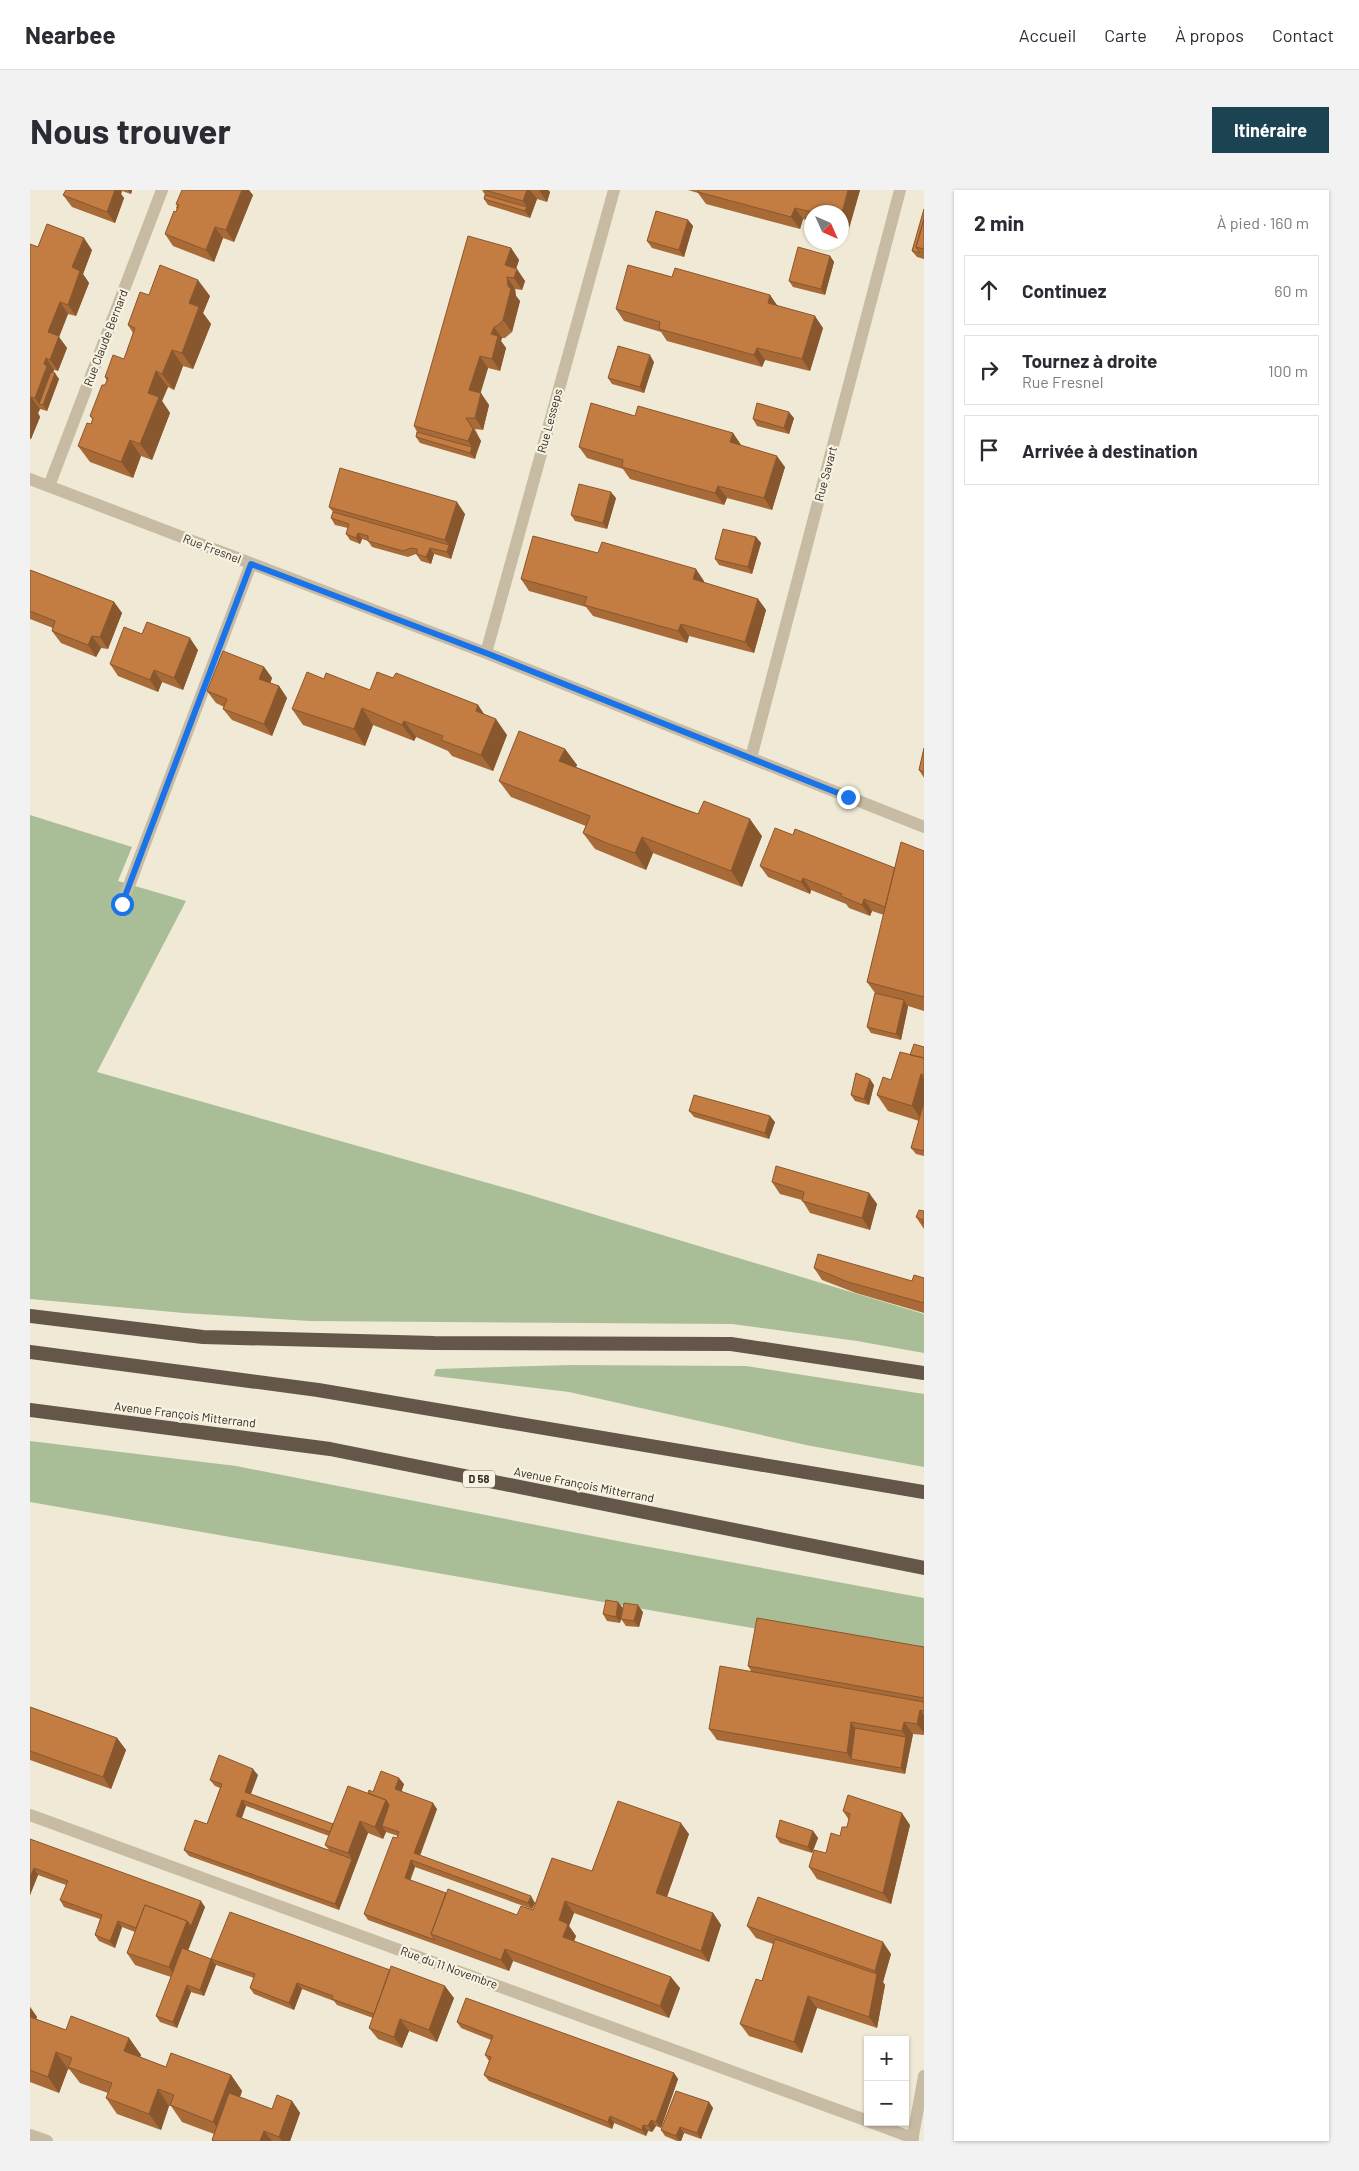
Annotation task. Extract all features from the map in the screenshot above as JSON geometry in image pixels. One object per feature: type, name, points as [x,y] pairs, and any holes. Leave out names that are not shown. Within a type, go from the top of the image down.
[{"type":"highway","points":[[30,1316],[203,1338],[434,1343],[731,1344],[924,1372]]},
{"type":"highway","points":[[30,1352],[318,1390],[924,1492]]},
{"type":"highway","name":"Avenue François Mitterrand","points":[[30,1410],[330,1449],[924,1568]]},
{"type":"street","name":"Rue Claude Bernard","points":[[49,486],[162,190]]},
{"type":"street","name":"Rue Lesseps","points":[[486,653],[614,190]]},
{"type":"street","name":"Rue Savart","points":[[751,758],[900,190]]},
{"type":"street","name":"Rue Fresnel","points":[[30,478],[486,653],[924,827]]},
{"type":"street","points":[[122,904],[251,564]]},
{"type":"street","name":"Rue du 11 Novembre","points":[[30,1815],[864,2120]]},
{"type":"street","points":[[912,2139],[924,2076]]},
{"type":"street","name":"Rue du 11 Novembre","points":[[879,2126],[912,2139]]},
{"type":"street","points":[[30,2135],[47,2141]]},
{"type":"green space","points":[[30,815],[132,847],[118,881],[186,901],[97,1072],[520,1192],[924,1314],[924,1353],[857,1341],[732,1324],[309,1321],[184,1313],[30,1299]]},
{"type":"green space","points":[[571,1365],[746,1366],[924,1394],[924,1467],[806,1445],[569,1392],[434,1376],[436,1369]]},
{"type":"green space","points":[[30,1441],[236,1466],[628,1543],[924,1598],[924,1658],[30,1502]]},
{"type":"building","points":[[66,190],[115,190],[107,212],[63,195]]},
{"type":"building","points":[[182,190],[242,190],[226,230],[215,227],[206,250],[165,234],[174,211],[176,212],[179,205],[176,204]]},
{"type":"building","points":[[485,190],[527,190],[523,201]]},
{"type":"building","points":[[698,190],[848,190],[844,205],[804,205],[804,210],[795,208],[791,217],[698,192]]},
{"type":"building","points":[[485,195],[527,207],[525,211],[484,199]]},
{"type":"building","points":[[924,209],[924,219],[916,247],[920,253],[912,251]]},
{"type":"building","points":[[656,211],[688,220],[679,250],[647,241]]},
{"type":"building","points":[[924,219],[924,249],[916,247]]},
{"type":"building","points":[[47,224],[84,238],[72,267],[80,271],[68,305],[60,302],[48,332],[59,336],[50,360],[46,358],[44,364],[47,366],[35,398],[31,397],[30,400],[30,244],[38,247]]},
{"type":"building","points":[[468,236],[511,248],[505,265],[517,269],[514,278],[507,277],[508,286],[511,289],[503,320],[494,327],[491,334],[498,336],[492,359],[480,356],[469,390],[481,393],[475,418],[466,418],[473,429],[468,441],[414,426]]},
{"type":"building","points":[[798,247],[830,256],[821,289],[789,281]]},
{"type":"building","points":[[160,265],[198,280],[189,303],[199,307],[182,353],[172,350],[162,374],[156,371],[148,393],[159,397],[140,444],[130,440],[121,462],[78,446],[87,423],[91,424],[93,418],[90,416],[102,385],[105,385],[108,378],[105,377],[113,355],[124,359],[135,328],[128,325],[140,292],[149,295]]},
{"type":"building","points":[[628,265],[672,277],[675,268],[770,295],[768,303],[815,316],[802,359],[757,348],[754,355],[659,329],[660,322],[616,309]]},
{"type":"building","points":[[618,346],[650,355],[640,387],[608,378]]},
{"type":"building","points":[[51,372],[55,373],[43,405],[39,404]]},
{"type":"building","points":[[591,403],[635,416],[638,406],[733,433],[730,442],[777,456],[764,498],[718,486],[715,493],[667,480],[622,467],[623,460],[579,447]]},
{"type":"building","points":[[757,403],[789,412],[784,428],[753,419]]},
{"type":"building","points":[[417,432],[472,447],[470,453],[416,437]]},
{"type":"building","points":[[340,468],[457,502],[445,540],[329,507]]},
{"type":"building","points":[[579,484],[611,492],[603,523],[571,515]]},
{"type":"building","points":[[333,512],[449,545],[447,552],[430,548],[426,557],[417,554],[417,549],[411,548],[403,551],[368,541],[368,536],[358,533],[356,538],[346,534],[349,524],[331,518]]},
{"type":"building","points":[[723,529],[756,537],[748,567],[715,559]]},
{"type":"building","points":[[533,536],[598,553],[602,542],[696,569],[693,579],[758,599],[745,642],[681,624],[678,631],[584,605],[587,597],[521,579]]},
{"type":"building","points":[[30,570],[114,602],[100,637],[92,636],[88,645],[52,631],[55,621],[30,611]]},
{"type":"building","points":[[147,622],[190,638],[174,678],[154,670],[150,680],[110,664],[124,627],[142,634]]},
{"type":"building","points":[[223,651],[264,667],[259,679],[279,686],[264,724],[223,709],[227,699],[207,691]]},
{"type":"building","points":[[307,672],[324,679],[326,673],[370,690],[377,672],[393,678],[396,673],[478,705],[476,711],[496,719],[481,755],[441,740],[443,736],[404,721],[402,725],[362,708],[354,729],[292,709]]},
{"type":"building","points":[[519,731],[565,749],[559,761],[675,806],[698,814],[704,801],[750,819],[731,871],[642,837],[635,853],[609,844],[583,833],[590,816],[499,781]]},
{"type":"building","points":[[924,748],[924,772],[919,770]]},
{"type":"building","points":[[775,828],[793,835],[795,829],[895,868],[885,907],[864,899],[862,905],[841,896],[842,894],[803,878],[801,882],[760,866]]},
{"type":"building","points":[[901,842],[924,851],[924,997],[867,982]]},
{"type":"building","points":[[875,993],[904,1000],[896,1034],[867,1027]]},
{"type":"building","points":[[914,1044],[924,1047],[924,1058],[910,1055]]},
{"type":"building","points":[[900,1052],[924,1058],[924,1075],[921,1074],[912,1106],[877,1095],[883,1077],[891,1080]]},
{"type":"building","points":[[856,1073],[870,1079],[864,1099],[851,1095]]},
{"type":"building","points":[[694,1095],[770,1116],[765,1133],[689,1111]]},
{"type":"building","points":[[924,1102],[924,1151],[911,1148]]},
{"type":"building","points":[[776,1166],[869,1193],[862,1218],[802,1201],[804,1192],[772,1182]]},
{"type":"building","points":[[919,1210],[924,1211],[924,1224],[922,1223],[923,1220],[916,1217]]},
{"type":"building","points":[[818,1254],[912,1281],[914,1275],[924,1278],[924,1303],[848,1282],[814,1268]]},
{"type":"building","points":[[606,1600],[618,1602],[616,1617],[603,1614]]},
{"type":"building","points":[[624,1603],[638,1605],[634,1621],[621,1619]]},
{"type":"building","points":[[757,1618],[924,1647],[924,1698],[748,1666]]},
{"type":"building","points":[[720,1666],[924,1702],[924,1711],[920,1710],[917,1724],[904,1722],[902,1731],[851,1722],[847,1753],[709,1729]]},
{"type":"building","points":[[30,1707],[117,1738],[103,1777],[30,1751]]},
{"type":"building","points":[[855,1728],[906,1737],[901,1768],[851,1759]]},
{"type":"building","points":[[219,1755],[253,1769],[245,1792],[333,1824],[330,1832],[242,1800],[236,1816],[352,1859],[335,1904],[184,1850],[195,1820],[207,1824],[222,1784],[210,1780]]},
{"type":"building","points":[[381,1771],[399,1778],[395,1789],[433,1803],[414,1853],[531,1896],[528,1903],[411,1860],[405,1878],[446,1893],[431,1934],[435,1940],[364,1914],[393,1837],[397,1838],[399,1832],[382,1826],[389,1805],[386,1800],[368,1793],[369,1790],[373,1792]]},
{"type":"building","points":[[348,1786],[386,1800],[375,1827],[360,1821],[348,1853],[325,1845]]},
{"type":"building","points":[[848,1795],[902,1813],[883,1893],[809,1867],[814,1850],[826,1853],[831,1833],[840,1836],[842,1827],[847,1827],[850,1814],[843,1811]]},
{"type":"building","points":[[618,1801],[681,1823],[656,1893],[713,1913],[701,1951],[565,1901],[559,1920],[568,1924],[563,1937],[671,1977],[660,2006],[505,1949],[501,1960],[431,1934],[448,1889],[517,1915],[521,1906],[533,1910],[552,1858],[592,1871]]},
{"type":"building","points":[[780,1820],[813,1831],[808,1847],[776,1837]]},
{"type":"building","points":[[30,1839],[201,1901],[191,1926],[187,1921],[145,1905],[136,1928],[118,1921],[110,1941],[95,1935],[102,1915],[60,1900],[68,1881],[34,1868],[30,1878]]},
{"type":"building","points":[[758,1897],[883,1942],[875,1971],[747,1926]]},
{"type":"building","points":[[145,1905],[187,1921],[169,1967],[127,1953]]},
{"type":"building","points":[[230,1912],[390,1970],[374,2014],[332,1999],[333,1996],[297,1983],[289,2003],[250,1988],[255,1974],[211,1959]]},
{"type":"building","points":[[775,1939],[877,1974],[869,2017],[808,1996],[794,2042],[740,2024],[756,1979],[762,1981]]},
{"type":"building","points":[[182,1948],[211,1959],[200,1990],[187,1985],[173,2022],[156,2016]]},
{"type":"building","points":[[391,1966],[445,1986],[429,2030],[400,2019],[394,2037],[369,2028]]},
{"type":"building","points":[[466,1998],[674,2073],[656,2122],[651,2120],[648,2126],[643,2125],[642,2130],[610,2116],[608,2122],[484,2075],[491,2057],[485,2055],[493,2036],[457,2022]]},
{"type":"building","points":[[71,2016],[129,2038],[124,2051],[166,2067],[171,2053],[231,2075],[213,2122],[170,2105],[174,2095],[158,2089],[149,2114],[106,2098],[112,2083],[68,2067],[72,2058],[56,2052],[48,2077],[30,2070],[30,2017],[66,2030]]},
{"type":"building","points":[[676,2091],[709,2102],[697,2133],[680,2127],[676,2136],[661,2130]]},
{"type":"building","points":[[229,2093],[272,2109],[277,2095],[292,2101],[279,2137],[264,2131],[260,2141],[212,2140]]},
{"type":"route","points":[[122,904],[251,564],[486,653],[848,797]]}]
